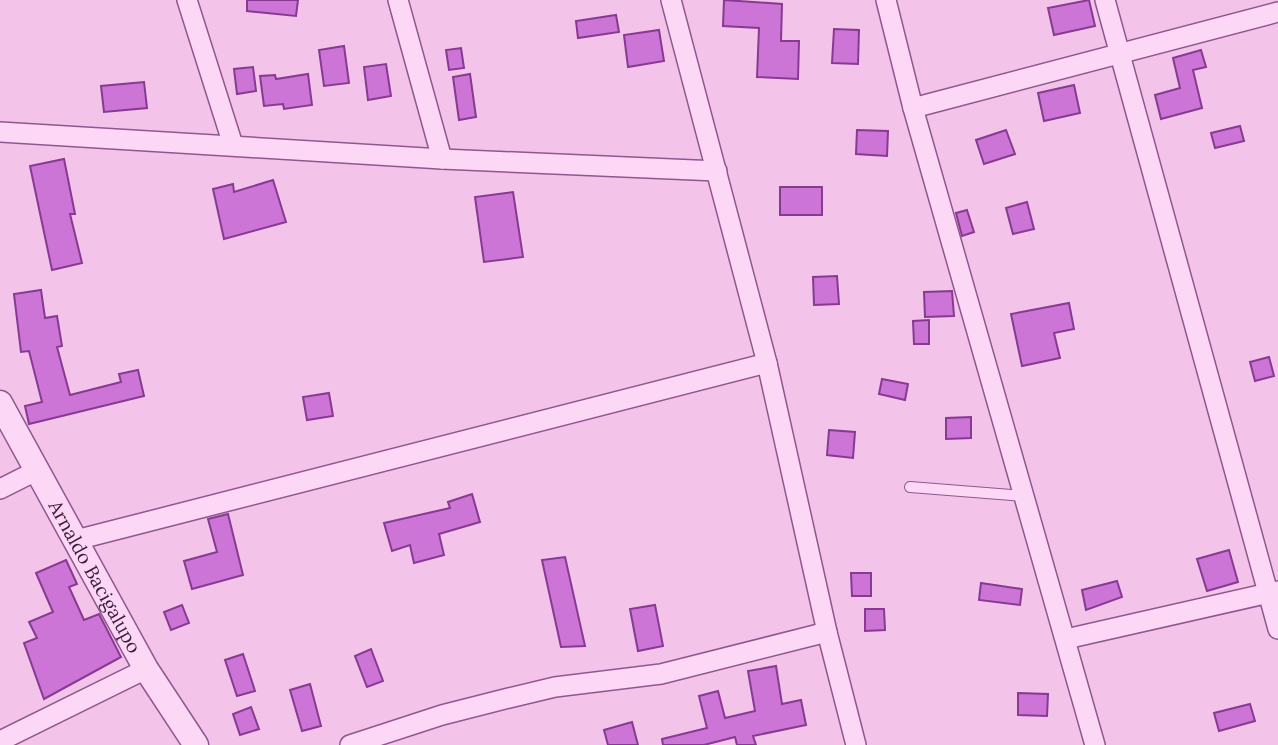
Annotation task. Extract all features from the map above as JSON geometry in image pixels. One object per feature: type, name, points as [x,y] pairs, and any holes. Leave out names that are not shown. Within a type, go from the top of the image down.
[{"type":"street","points":[[187,0],[233,145]]},
{"type":"street","points":[[398,0],[442,159]]},
{"type":"street","points":[[671,0],[767,363],[827,632],[856,745]]},
{"type":"street","points":[[886,0],[913,108],[1095,745]]},
{"type":"street","points":[[1105,0],[1273,592],[1278,629]]},
{"type":"street","points":[[913,108],[1278,12]]},
{"type":"street","points":[[0,132],[442,159],[717,171]]},
{"type":"street","points":[[76,540],[767,363]]},
{"type":"street","name":"Arnaldo Bacigalupo","points":[[0,403],[146,669],[196,745]]},
{"type":"street","points":[[0,489],[38,470]]},
{"type":"street","points":[[1066,639],[1273,592]]},
{"type":"street","points":[[350,745],[442,715],[555,687],[661,674],[827,632]]},
{"type":"street","points":[[0,741],[146,669]]},
{"type":"lane","points":[[910,487],[1025,496]]},
{"type":"building","points":[[247,0],[298,0],[296,16],[247,11]]},
{"type":"building","points":[[724,0],[782,4],[781,41],[799,41],[798,79],[757,77],[759,28],[723,26]]},
{"type":"building","points":[[1089,0],[1095,26],[1054,35],[1048,8]]},
{"type":"building","points":[[616,15],[619,32],[578,38],[576,21]]},
{"type":"building","points":[[834,29],[859,30],[858,64],[832,63]]},
{"type":"building","points":[[659,30],[664,61],[628,67],[624,35]]},
{"type":"building","points":[[344,46],[349,83],[324,86],[319,50]]},
{"type":"building","points":[[461,48],[464,68],[449,70],[446,50]]},
{"type":"building","points":[[1201,50],[1206,67],[1193,70],[1202,108],[1161,119],[1155,95],[1180,88],[1173,58]]},
{"type":"building","points":[[386,64],[391,96],[368,100],[364,67]]},
{"type":"building","points":[[253,67],[256,91],[237,94],[234,69]]},
{"type":"building","points":[[308,74],[312,105],[284,109],[283,104],[264,106],[260,76],[275,75],[276,79]]},
{"type":"building","points":[[470,74],[476,117],[459,120],[453,77]]},
{"type":"building","points":[[144,82],[147,108],[104,112],[101,86]]},
{"type":"building","points":[[1074,85],[1080,113],[1044,121],[1038,93]]},
{"type":"building","points":[[1240,126],[1244,141],[1215,148],[1211,133]]},
{"type":"building","points":[[857,130],[888,131],[887,156],[856,154]]},
{"type":"building","points":[[1006,130],[1015,154],[984,164],[976,140]]},
{"type":"building","points":[[64,159],[75,214],[70,214],[82,263],[52,270],[30,166]]},
{"type":"building","points":[[273,180],[286,222],[224,239],[213,189],[233,184],[234,192]]},
{"type":"building","points":[[780,187],[822,187],[822,215],[780,215]]},
{"type":"building","points":[[513,192],[523,257],[484,262],[475,197]]},
{"type":"building","points":[[1027,202],[1034,229],[1013,234],[1006,208]]},
{"type":"building","points":[[967,210],[974,232],[962,236],[956,213]]},
{"type":"building","points":[[837,276],[839,304],[814,305],[813,277]]},
{"type":"building","points":[[41,290],[45,318],[57,316],[62,346],[57,347],[70,395],[121,382],[119,374],[138,370],[144,396],[29,424],[25,406],[42,402],[29,351],[21,352],[14,294]]},
{"type":"building","points":[[952,291],[954,316],[925,317],[924,292]]},
{"type":"building","points":[[1069,303],[1074,329],[1054,333],[1060,358],[1022,366],[1011,314]]},
{"type":"building","points":[[929,320],[929,344],[914,344],[913,321]]},
{"type":"building","points":[[1269,357],[1274,376],[1255,381],[1250,362]]},
{"type":"building","points":[[882,379],[908,384],[905,400],[879,394]]},
{"type":"building","points":[[329,393],[333,416],[307,420],[303,397]]},
{"type":"building","points":[[971,417],[971,438],[946,439],[946,418]]},
{"type":"building","points":[[829,430],[855,432],[853,458],[827,455]]},
{"type":"building","points":[[472,494],[480,522],[439,534],[444,555],[414,563],[410,545],[392,551],[384,523],[450,508],[448,502]]},
{"type":"building","points":[[228,514],[243,575],[192,589],[184,561],[217,552],[208,519]]},
{"type":"building","points":[[1229,550],[1238,582],[1207,591],[1197,559]]},
{"type":"building","points":[[565,557],[585,646],[561,647],[542,560]]},
{"type":"building","points":[[66,560],[77,584],[69,587],[84,620],[99,614],[121,657],[44,699],[24,643],[37,638],[29,622],[53,612],[36,573]]},
{"type":"building","points":[[851,573],[871,573],[871,596],[852,596]]},
{"type":"building","points":[[1117,581],[1122,597],[1086,610],[1082,590]]},
{"type":"building","points":[[981,583],[1022,589],[1020,605],[979,600]]},
{"type":"building","points":[[182,605],[189,623],[171,630],[164,612]]},
{"type":"building","points":[[655,605],[663,646],[638,651],[630,609]]},
{"type":"building","points":[[865,609],[884,609],[885,630],[865,631]]},
{"type":"building","points":[[371,649],[383,681],[367,687],[355,656]]},
{"type":"building","points":[[243,654],[255,691],[237,696],[225,660]]},
{"type":"building","points":[[776,666],[782,704],[801,700],[806,725],[753,736],[756,745],[737,745],[735,737],[704,745],[663,745],[662,739],[707,728],[699,696],[718,691],[725,718],[755,711],[748,671]]},
{"type":"building","points":[[310,684],[321,726],[302,731],[290,690]]},
{"type":"building","points":[[1018,693],[1048,694],[1047,716],[1018,715]]},
{"type":"building","points":[[1250,704],[1255,721],[1219,731],[1214,713]]},
{"type":"building","points":[[251,707],[259,729],[240,735],[233,714]]},
{"type":"building","points":[[632,722],[638,745],[608,745],[604,730]]}]
